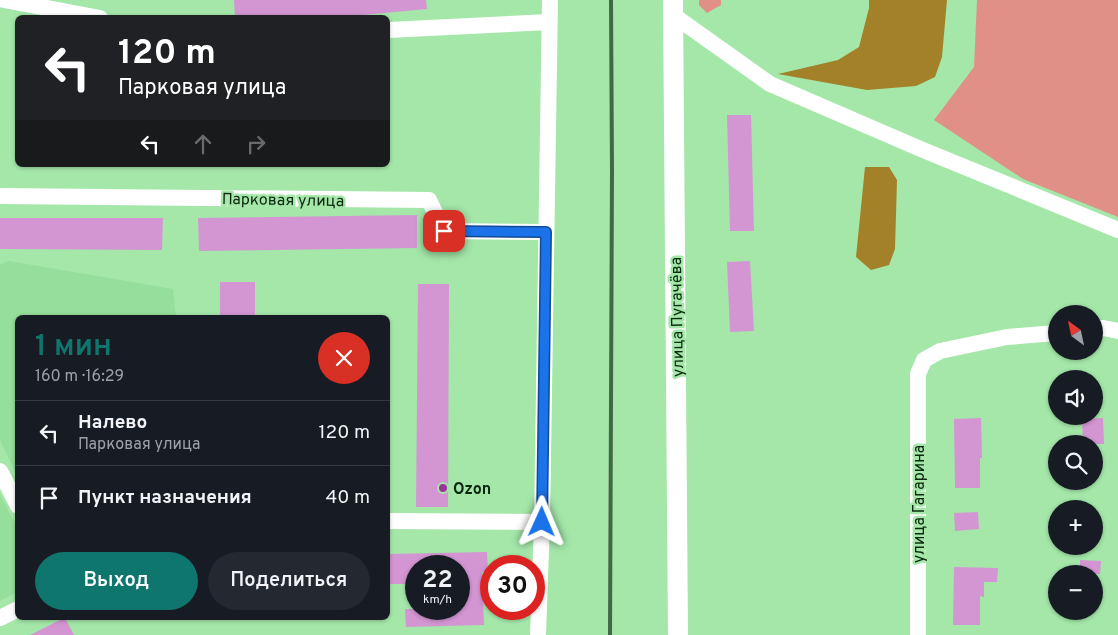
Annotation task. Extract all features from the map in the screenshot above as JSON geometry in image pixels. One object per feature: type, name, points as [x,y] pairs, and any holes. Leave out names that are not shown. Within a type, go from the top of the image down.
[{"type":"street","points":[[4,0],[84,15]]},
{"type":"street","points":[[538,635],[542,522],[550,0]]},
{"type":"street","points":[[673,8],[770,84],[932,154],[1118,230]]},
{"type":"street","name":"улица Пугачёва","points":[[673,8],[678,635]]},
{"type":"street","points":[[390,30],[549,22]]},
{"type":"street","name":"Парковая улица","points":[[0,196],[429,200],[444,231],[546,232]]},
{"type":"street","points":[[1103,328],[1118,331]]},
{"type":"street","name":"улица Гагарина","points":[[918,635],[918,374],[924,360],[940,352],[1007,338],[1048,334]]},
{"type":"street","points":[[0,471],[15,500]]},
{"type":"street","points":[[390,521],[542,522]]},
{"type":"street","points":[[0,618],[15,610]]},
{"type":"shaded area","points":[[699,0],[721,0],[721,5],[707,13],[699,5]]},
{"type":"shaded area","points":[[869,0],[947,0],[942,57],[935,77],[916,86],[867,90],[778,74],[838,60],[859,47],[869,8]]},
{"type":"shaded area","points":[[977,0],[1118,0],[1118,217],[1023,179],[934,120],[974,67]]},
{"type":"shaded area","points":[[865,167],[889,167],[897,180],[895,249],[889,265],[871,270],[856,257]]},
{"type":"shaded area","points":[[9,261],[173,289],[176,315],[15,315],[15,471],[0,440],[0,265]]},
{"type":"shaded area","points":[[0,495],[15,523],[15,593],[0,601]]},
{"type":"building","points":[[234,0],[426,0],[427,9],[363,15],[235,15]]},
{"type":"building","points":[[727,115],[751,115],[754,231],[730,231]]},
{"type":"building","points":[[417,215],[417,248],[199,251],[198,218]]},
{"type":"building","points":[[0,218],[163,218],[162,250],[0,249]]},
{"type":"building","points":[[750,261],[754,331],[730,332],[727,262]]},
{"type":"building","points":[[220,282],[255,282],[255,315],[220,315]]},
{"type":"building","points":[[418,284],[449,284],[448,507],[416,507]]},
{"type":"building","points":[[981,418],[982,458],[980,458],[980,488],[955,488],[954,419]]},
{"type":"building","points":[[1103,418],[1104,444],[1103,435],[1083,435],[1082,425],[1103,425]]},
{"type":"building","points":[[978,512],[979,529],[955,531],[954,513]]},
{"type":"building","points":[[487,552],[487,555],[480,555],[480,620],[484,620],[484,625],[406,627],[406,620],[470,620],[470,555],[405,555],[405,584],[390,584],[390,554]]},
{"type":"building","points":[[1080,560],[1101,561],[1101,565],[1080,565]]},
{"type":"building","points":[[954,567],[998,568],[997,582],[984,582],[984,597],[980,596],[980,625],[953,625]]},
{"type":"building","points":[[60,620],[66,620],[74,635],[30,635]]},
{"type":"railway","points":[[610,635],[611,0]]},
{"type":"place","name":"Ozon","points":[[443,488]]},
{"type":"route","points":[[444,231],[546,232],[542,522]]}]
